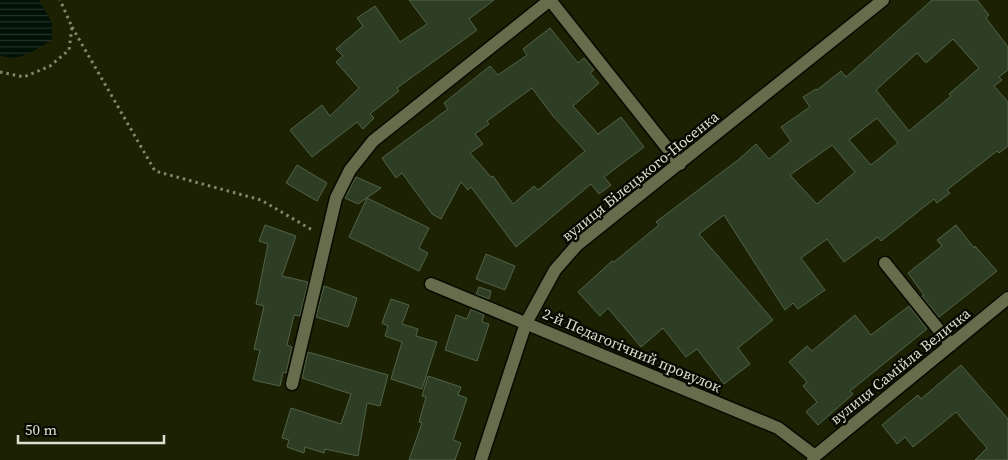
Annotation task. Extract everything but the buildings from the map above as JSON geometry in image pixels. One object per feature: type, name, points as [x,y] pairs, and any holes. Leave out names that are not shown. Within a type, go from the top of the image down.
[{"type":"street","points":[[292,384],[325,238],[336,198],[350,170],[373,140],[550,0],[680,164]]},
{"type":"street","name":"вулиця Білецького-Носенка","points":[[482,460],[526,324],[556,270],[577,246],[883,0]]},
{"type":"street","points":[[885,263],[951,345]]},
{"type":"street","name":"2-й Педагогічний провулок","points":[[431,284],[778,428],[814,458]]},
{"type":"street","name":"вулиця Самійла Величка","points":[[814,458],[1008,298]]},
{"type":"path","points":[[60,0],[72,27],[155,171],[262,200],[325,238]]},
{"type":"path","points":[[0,72],[24,78],[50,66],[69,50],[72,27]]},
{"type":"shaded area","points":[[0,0],[39,0],[52,23],[52,40],[20,57],[13,58],[0,55]]}]
